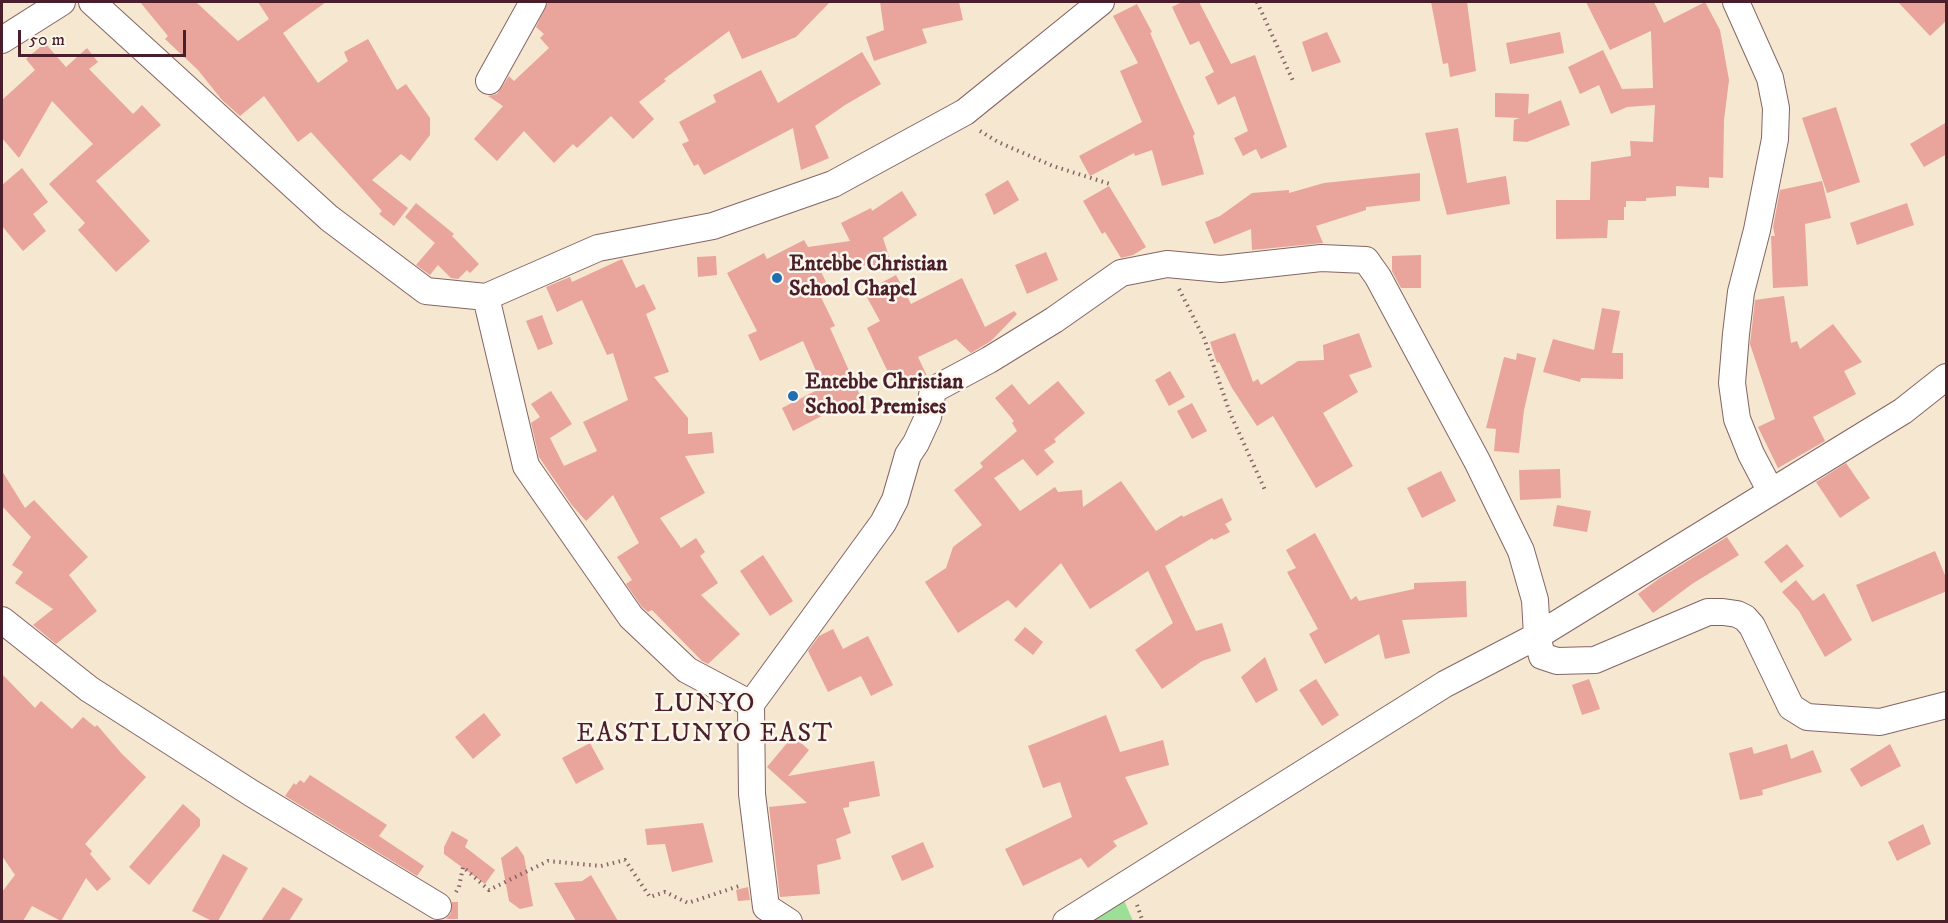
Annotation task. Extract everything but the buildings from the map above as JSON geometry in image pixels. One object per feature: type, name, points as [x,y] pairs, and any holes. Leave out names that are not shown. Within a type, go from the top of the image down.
[{"type":"street","points":[[2,40],[62,2]]},
{"type":"street","points":[[92,2],[329,218],[426,291],[486,297],[598,248],[713,226],[833,184],[965,112],[1101,2]]},
{"type":"street","points":[[489,81],[533,2]]},
{"type":"street","points":[[1736,2],[1770,78],[1776,108],[1775,139],[1757,230],[1741,292],[1732,383],[1737,419],[1751,454],[1772,492]]},
{"type":"street","points":[[789,921],[766,907],[752,794],[751,704],[883,523],[895,500],[908,454],[916,443],[928,417],[933,390],[989,360],[1054,320],[1121,273],[1167,264],[1221,269],[1321,258],[1366,260],[1378,277],[1460,430],[1521,551],[1535,600],[1537,636],[1542,656],[1557,661],[1595,660],[1708,612],[1723,612],[1737,614],[1745,618],[1752,626],[1791,707],[1807,717],[1880,722],[1947,705]]},
{"type":"street","points":[[486,297],[526,466],[631,616],[687,670],[751,704]]},
{"type":"street","points":[[1066,921],[1445,684],[1537,636],[1772,492],[1903,411],[1947,377]]},
{"type":"street","points":[[2,620],[89,689],[251,793],[446,900]]},
{"type":"path","points":[[1257,2],[1294,83]]},
{"type":"path","points":[[965,112],[973,126],[998,142],[1053,166],[1110,184]]},
{"type":"path","points":[[1167,264],[1204,338],[1230,413],[1265,490]]},
{"type":"path","points":[[446,900],[459,887],[463,867],[489,890],[548,861],[601,866],[624,860],[650,897],[665,892],[688,903],[762,878]]},
{"type":"green space","points":[[1122,896],[1133,921],[1083,922]]},
{"type":"place","name":"Entebbe Christian School Chapel","points":[[777,278]]},
{"type":"place","name":"Entebbe Christian School Premises","points":[[793,396]]},
{"type":"district","name":"LUNYO EASTLUNYO EAST","points":[[705,721]]}]
